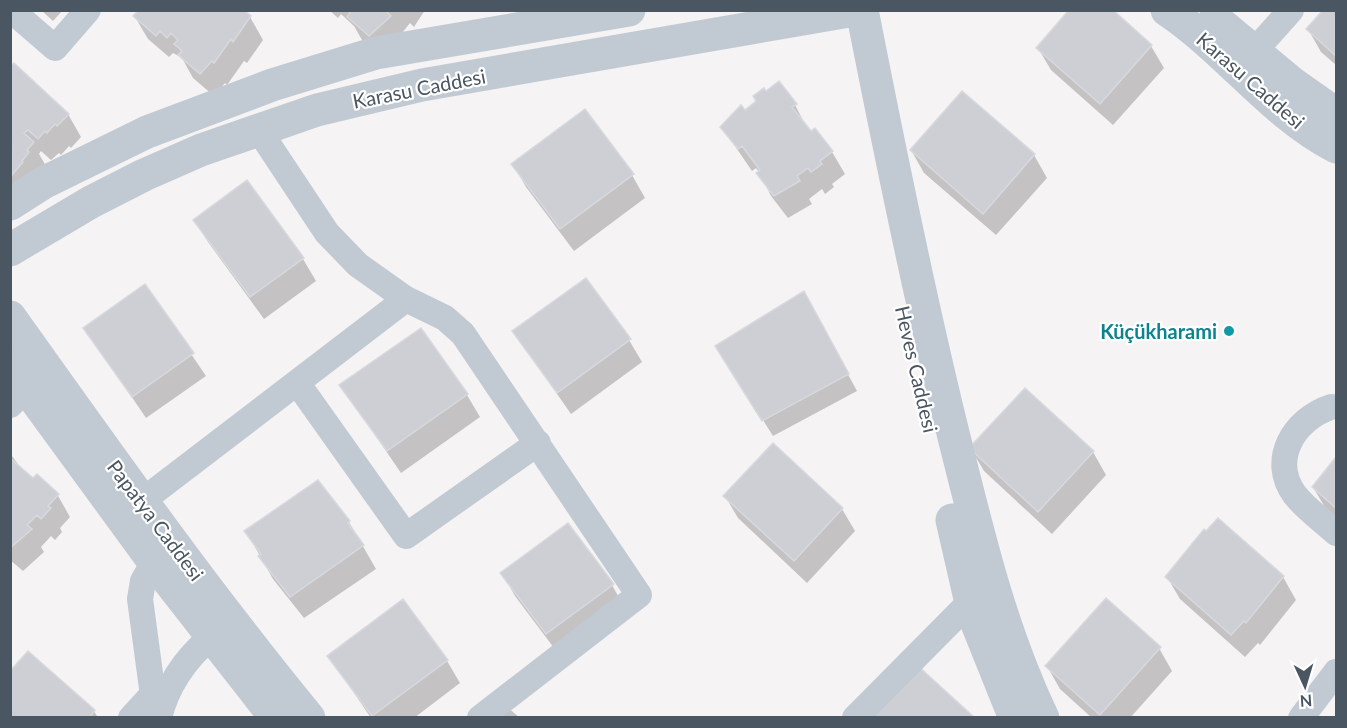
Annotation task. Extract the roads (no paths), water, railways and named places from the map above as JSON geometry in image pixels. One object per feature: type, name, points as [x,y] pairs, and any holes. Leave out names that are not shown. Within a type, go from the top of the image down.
[{"type":"street","points":[[11,10],[55,48],[88,10]]},
{"type":"street","name":"Karasu Caddesi","points":[[10,204],[43,183],[147,132],[272,85],[376,53],[629,10]]},
{"type":"street","name":"Karasu Caddesi","points":[[1167,10],[1211,43],[1292,83],[1336,114]]},
{"type":"street","name":"Karasu Caddesi","points":[[1204,10],[1246,60],[1282,111],[1336,147]]},
{"type":"street","points":[[1246,60],[1291,10]]},
{"type":"street","name":"Karasu Caddesi","points":[[10,250],[91,202],[136,180],[258,129],[317,110],[422,85],[849,11]]},
{"type":"street","name":"Heves Caddesi","points":[[849,11],[876,81],[981,592],[1014,651],[1043,717]]},
{"type":"street","name":"Heves Caddesi","points":[[849,11],[889,249],[1015,717]]},
{"type":"street","points":[[258,129],[327,233],[358,265],[406,299],[446,318],[463,334],[639,594],[480,717]]},
{"type":"street","points":[[142,501],[298,384],[406,299]]},
{"type":"street","name":"Papatya Caddesi","points":[[10,316],[142,501],[166,556]]},
{"type":"street","points":[[298,384],[406,536],[538,443]]},
{"type":"street","name":"Papatya Caddesi","points":[[16,386],[166,556],[222,628],[309,717]]},
{"type":"street","points":[[1330,407],[1320,410],[1301,424],[1290,440],[1285,461],[1286,473],[1296,496],[1336,533]]},
{"type":"street","points":[[156,710],[140,599],[143,581],[166,556]]},
{"type":"street","points":[[855,717],[981,592]]},
{"type":"street","points":[[131,717],[156,710],[180,669],[222,628]]},
{"type":"street","name":"Papatya Caddesi","points":[[222,628],[276,717]]},
{"type":"street","points":[[1301,717],[1336,672]]},
{"type":"place","name":"Küçükharami","points":[[1229,331]]}]
